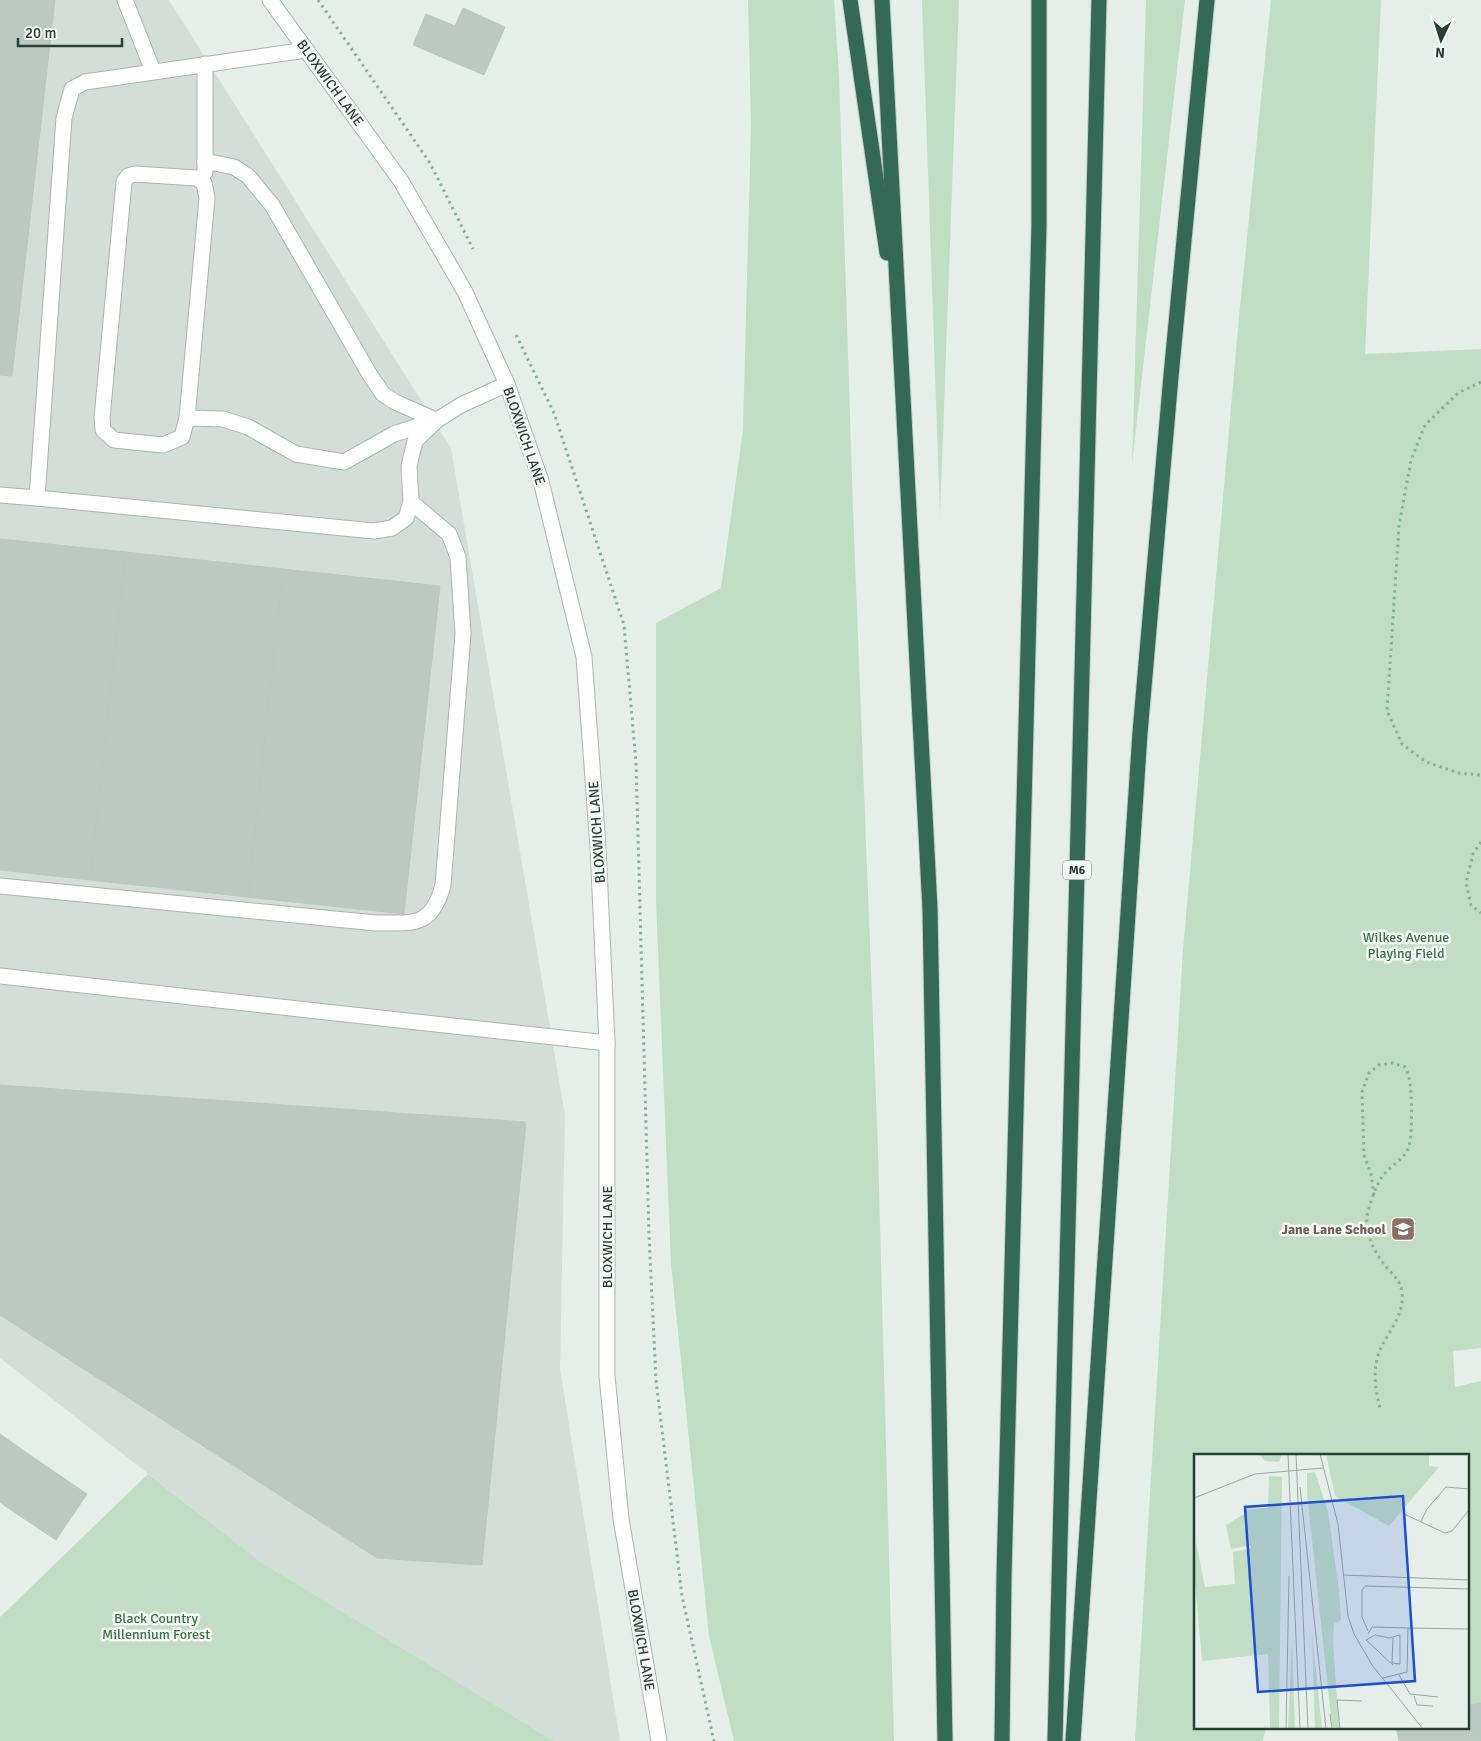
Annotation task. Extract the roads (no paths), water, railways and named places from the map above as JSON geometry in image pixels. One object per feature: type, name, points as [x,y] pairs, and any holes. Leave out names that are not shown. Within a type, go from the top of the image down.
[{"type":"highway","points":[[850,0],[900,344]]},
{"type":"highway","points":[[882,0],[930,909],[945,1741]]},
{"type":"highway","points":[[1002,1741],[1004,1576],[1039,225],[1040,0]]},
{"type":"highway","name":"M6","points":[[1055,1741],[1099,0]]},
{"type":"highway","points":[[1073,1741],[1140,733],[1172,366],[1207,0]]},
{"type":"street","points":[[126,0],[153,71]]},
{"type":"street","name":"BLOXWICH LANE","points":[[270,0],[401,181],[466,292],[507,384],[541,481],[584,657],[598,847],[607,1043],[607,1376],[620,1519],[659,1741]]},
{"type":"street","points":[[37,498],[64,118],[72,89],[85,82],[306,50]]},
{"type":"street","points":[[204,183],[196,178],[135,174],[128,176],[124,182],[102,418],[103,430],[114,440],[163,445],[182,437],[187,418],[207,198],[204,183],[205,64]]},
{"type":"street","points":[[205,161],[234,167],[248,176],[272,205],[370,376],[383,394],[395,402],[438,419]]},
{"type":"street","points":[[187,418],[223,419],[248,427],[296,454],[344,462],[394,434],[438,419],[507,384]]},
{"type":"street","points":[[0,495],[374,531],[392,528],[406,518],[411,502],[410,466],[415,441],[438,419]]},
{"type":"street","points":[[0,886],[376,923],[412,923],[430,914],[440,900],[443,885],[463,634],[458,557],[452,541],[449,534],[411,502]]},
{"type":"street","points":[[0,976],[607,1043]]},
{"type":"place","name":"Jane Lane School","points":[[1403,1229]]},
{"type":"park label","name":"Wilkes Avenue Playing Field","points":[[1406,946]]},
{"type":"park label","name":"Black Country Millennium Forest","points":[[156,1626]]}]
